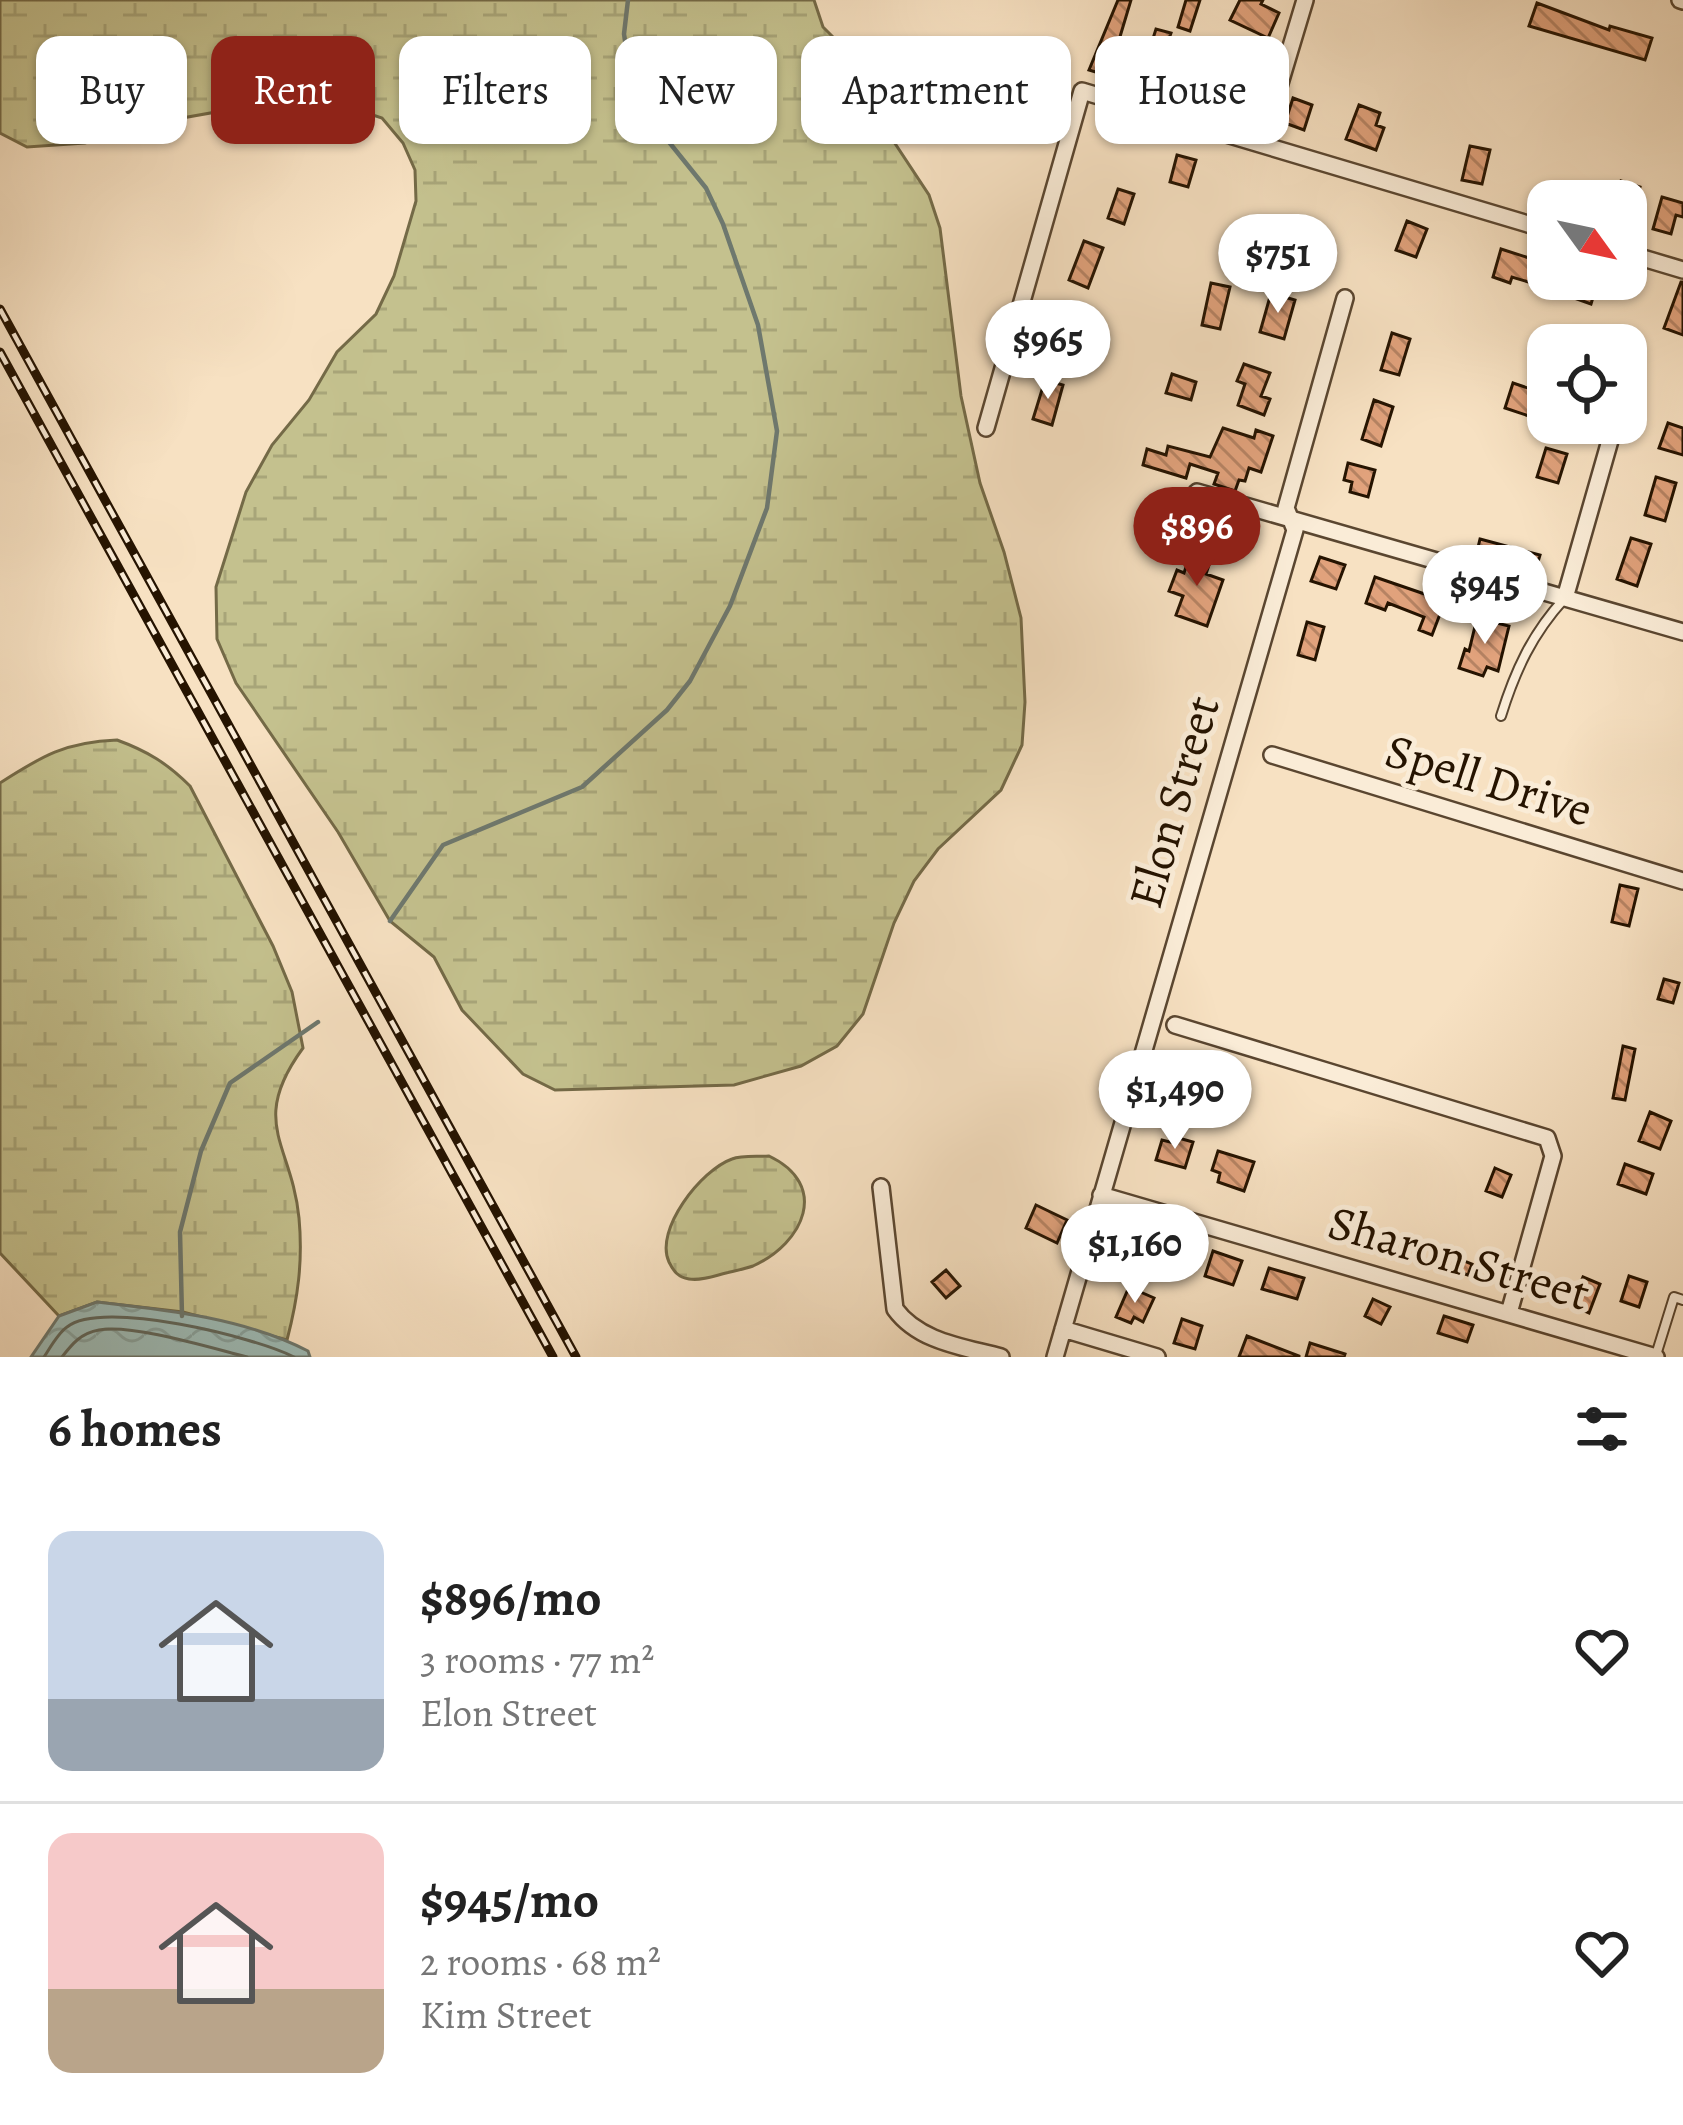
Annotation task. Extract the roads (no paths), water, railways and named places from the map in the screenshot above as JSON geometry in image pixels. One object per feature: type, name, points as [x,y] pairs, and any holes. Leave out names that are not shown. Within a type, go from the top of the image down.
[{"type":"street","points":[[1289,55],[1306,0]]},
{"type":"street","points":[[986,428],[1082,92],[1095,96]]},
{"type":"street","points":[[1265,144],[1527,224]]},
{"type":"street","points":[[1647,259],[1683,270]]},
{"type":"street","name":"Elon Street","points":[[1055,1357],[1294,530],[1286,508],[1345,298]]},
{"type":"street","points":[[1565,598],[1609,444]]},
{"type":"street","points":[[1197,492],[1683,632]]},
{"type":"street","name":"Spell Drive","points":[[1272,755],[1683,881]]},
{"type":"street","points":[[1175,1025],[1546,1138],[1553,1156],[1509,1312]]},
{"type":"street","points":[[881,1187],[896,1309],[904,1321],[930,1337],[1001,1357]]},
{"type":"street","name":"Sharon Street","points":[[1101,1195],[1656,1357]]},
{"type":"street","points":[[1063,1329],[1157,1357]]},
{"type":"lane","points":[[1501,716],[1521,659],[1565,598]]},
{"type":"lane","points":[[1656,1357],[1674,1297],[1683,1300]]},
{"type":"water","points":[[97,1302],[232,1323],[283,1340],[308,1351],[310,1357],[31,1357],[59,1316]]},
{"type":"waterway","points":[[390,921],[443,845],[582,787],[667,710],[690,681],[730,606],[767,508],[777,431],[758,325],[706,188],[644,111],[624,34],[628,0]]},
{"type":"waterway","points":[[182,1316],[180,1232],[201,1151],[230,1083],[318,1022]]},
{"type":"railway","points":[[0,309],[576,1357]]},
{"type":"railway","points":[[0,352],[553,1357]]}]
